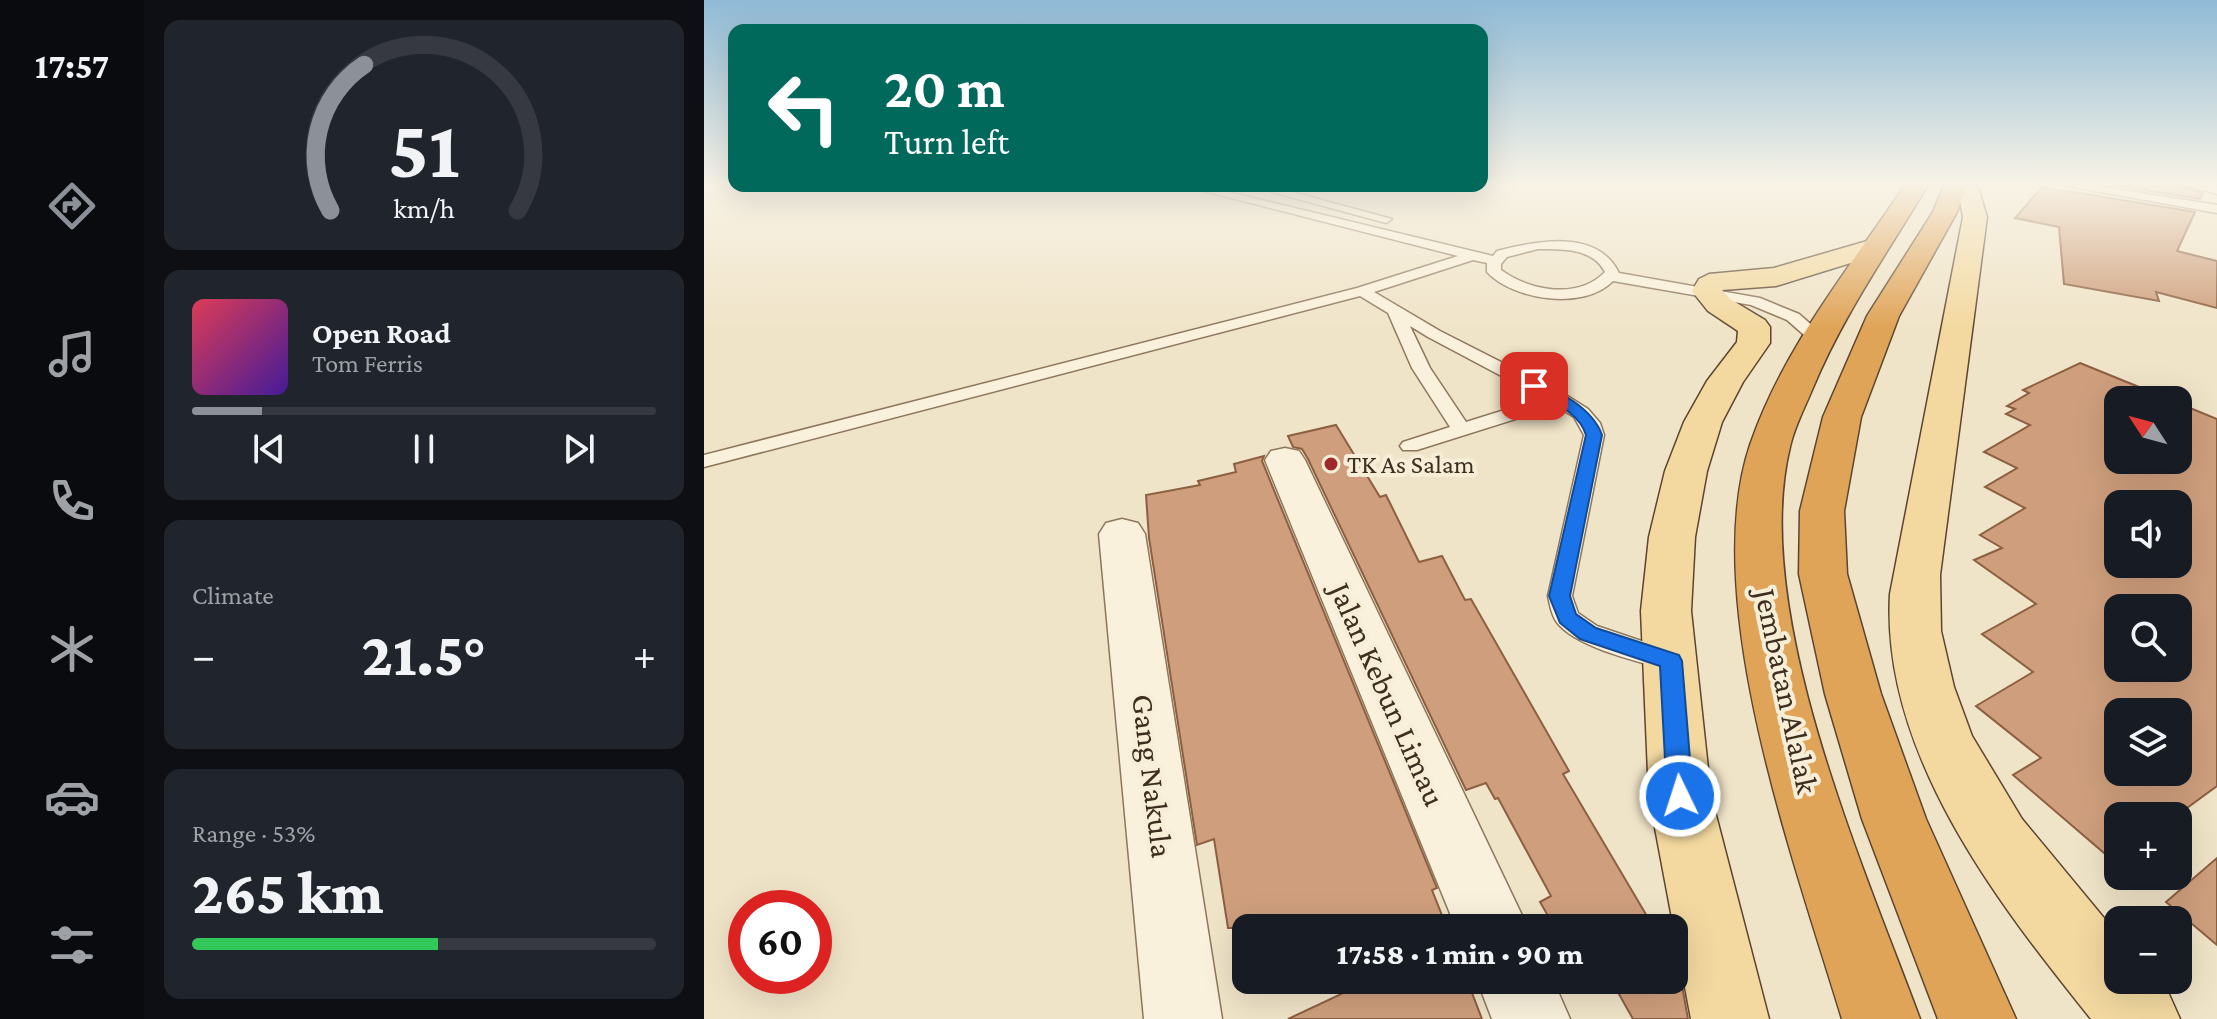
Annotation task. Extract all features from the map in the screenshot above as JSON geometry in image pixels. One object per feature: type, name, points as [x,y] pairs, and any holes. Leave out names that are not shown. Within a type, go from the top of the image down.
[{"type":"highway","name":"Jembatan Alalak","points":[[1881,1019],[1811,807],[1777,681],[1762,585],[1759,498],[1769,446],[1812,349],[1884,233]]},
{"type":"highway","points":[[1933,233],[1883,316],[1842,417],[1822,511],[1823,574],[1853,694],[1894,819],[1977,1019]]},
{"type":"main road","points":[[1972,233],[1918,561],[1914,629],[1925,686],[1950,754],[1999,842],[2048,911],[2141,1019]]},
{"type":"main road","points":[[1730,1019],[1680,796],[1666,611],[1672,537],[1686,471],[1703,422],[1725,381],[1753,343],[1754,327],[1719,305],[1707,291],[1709,285],[1719,280],[1776,277],[1874,247]]},
{"type":"street","name":"Jalan Kebun Limau","points":[[1285,460],[1486,914]]},
{"type":"street","name":"Gang Nakula","points":[[1122,534],[1183,1019]]},
{"type":"street","points":[[1520,994],[1531,1019]]},
{"type":"lane","points":[[1377,233],[1495,261],[1511,251],[1538,245],[1581,249],[1610,263],[1611,276]]},
{"type":"lane","points":[[1437,233],[1511,251]]},
{"type":"lane","points":[[704,461],[1362,291],[1471,256]]},
{"type":"lane","points":[[1495,261],[1494,272],[1504,281],[1545,293],[1591,289],[1611,276],[1707,291],[1775,308],[1793,317],[1812,349]]},
{"type":"lane","points":[[1362,291],[1396,313],[1559,399],[1590,423],[1594,435],[1560,596],[1567,618],[1588,633],[1671,661]]},
{"type":"lane","points":[[1396,313],[1421,368],[1461,430]]},
{"type":"lane","points":[[1410,446],[1559,399]]},
{"type":"building","points":[[2059,233],[2186,233],[2177,251],[2217,261],[2217,308],[2156,292],[2159,301],[2064,284]]},
{"type":"building","points":[[2080,363],[2137,386],[2104,386],[2104,474],[2192,474],[2192,409],[2217,419],[2217,786],[2192,804],[2104,802],[2104,853],[2013,775],[2041,758],[1976,706],[2033,672],[1982,634],[2036,604],[1974,560],[2002,548],[1980,535],[2025,508],[1985,487],[2017,468],[1984,452],[2030,425],[2006,414],[2015,409],[2007,406],[2029,393],[2023,390]]},
{"type":"building","points":[[1336,425],[1380,497],[1386,495],[1419,562],[1442,556],[1465,600],[1471,599],[1569,771],[1563,774],[1646,914],[1547,914],[1540,902],[1551,896],[1498,798],[1495,799],[1486,783],[1466,790],[1308,459],[1302,449],[1293,447],[1288,436]]},
{"type":"building","points":[[1264,456],[1262,461],[1437,888],[1432,890],[1441,914],[1232,914],[1232,928],[1228,928],[1214,839],[1197,845],[1149,538],[1146,495],[1200,485],[1198,481],[1236,472],[1234,464]]},
{"type":"building","points":[[2217,858],[2217,945],[2192,924],[2192,906],[2171,906],[2166,902],[2180,890],[2192,890],[2192,880]]},
{"type":"building","points":[[1341,994],[1472,994],[1482,1019],[1288,1019]]},
{"type":"building","points":[[1619,994],[1684,994],[1688,1019],[1633,1019]]},
{"type":"place","name":"TK As Salam","points":[[1331,464]]},
{"type":"route","points":[[1534,386],[1581,413],[1590,423],[1594,435],[1560,596],[1567,618],[1588,633],[1671,661],[1680,796]]}]
